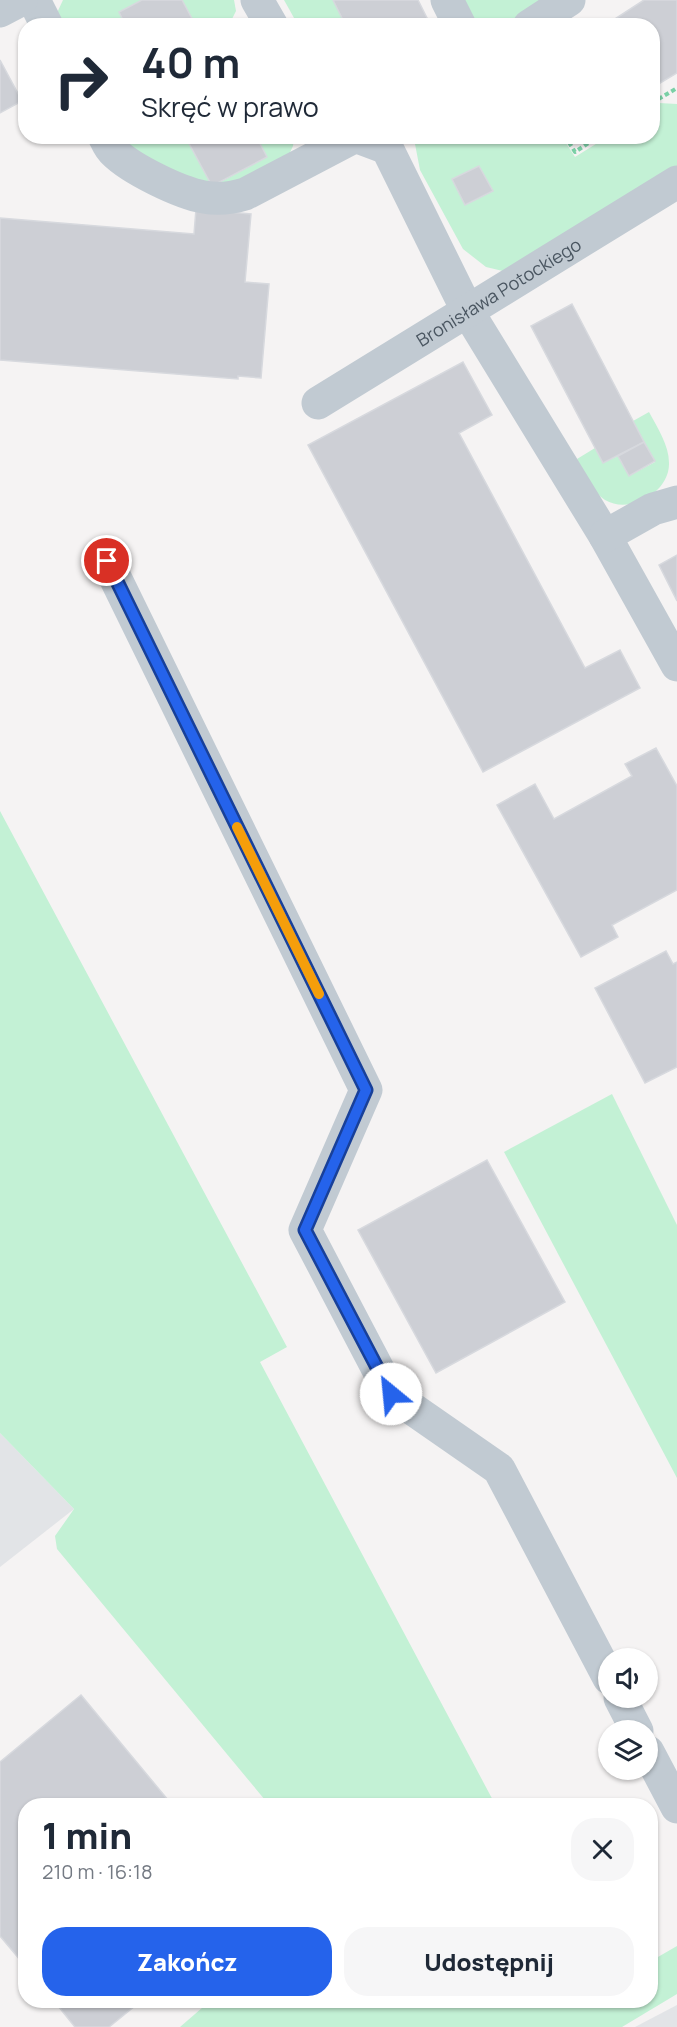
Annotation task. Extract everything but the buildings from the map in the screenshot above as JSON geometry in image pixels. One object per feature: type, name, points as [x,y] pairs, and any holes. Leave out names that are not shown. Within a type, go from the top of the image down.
[{"type":"lane","points":[[0,11],[21,0]]},
{"type":"lane","points":[[34,0],[43,18]]},
{"type":"lane","points":[[257,0],[267,18]]},
{"type":"lane","points":[[447,0],[456,18]]},
{"type":"lane","points":[[541,18],[569,0]]},
{"type":"lane","points":[[108,144],[126,164],[192,194],[217,198],[231,198],[245,194],[342,144]]},
{"type":"lane","points":[[376,144],[387,148],[468,312],[605,536],[677,665]]},
{"type":"lane","name":"Bronisława Potockiego","points":[[318,403],[677,182]]},
{"type":"lane","points":[[605,536],[653,509],[677,502]]},
{"type":"lane","points":[[107,561],[366,1090],[305,1230],[391,1394],[499,1470],[598,1657]]},
{"type":"lane","points":[[658,1771],[677,1807]]},
{"type":"path","points":[[660,98],[677,88]]},
{"type":"path","points":[[570,144],[574,152],[586,144]]},
{"type":"shaded area","points":[[0,1433],[74,1509],[0,1567]]},
{"type":"shaded area","points":[[677,2005],[677,2027],[635,2027]]},
{"type":"green space","points":[[63,0],[142,0],[119,12],[122,18],[57,18],[56,15]]},
{"type":"green space","points":[[182,0],[234,0],[236,11],[232,18],[192,18]]},
{"type":"green space","points":[[284,0],[333,0],[342,18],[294,18]]},
{"type":"green space","points":[[456,0],[545,0],[516,18],[466,18]]},
{"type":"green space","points":[[660,103],[677,104],[677,175],[507,272],[486,267],[463,249],[420,170],[415,144],[567,144],[575,157],[596,144],[660,144]]},
{"type":"green space","points":[[120,144],[189,144],[213,186],[267,157],[260,144],[293,144],[287,159],[238,186],[216,189],[183,182],[126,153]]},
{"type":"green space","points":[[649,412],[667,450],[668,474],[656,491],[636,503],[615,504],[605,500],[592,487],[577,459],[595,448],[603,463],[618,456],[629,476],[655,462],[633,421]]},
{"type":"green space","points":[[0,811],[287,1347],[260,1362],[492,1798],[263,1798],[57,1549],[55,1536],[74,1509],[0,1433]]},
{"type":"green space","points":[[612,1094],[677,1225],[677,1478],[504,1152]]},
{"type":"green space","points":[[677,1946],[677,1994],[658,2005],[658,1957]]},
{"type":"green space","points":[[202,2008],[654,2008],[622,2027],[180,2027]]},
{"type":"slow traffic","points":[[237,827],[319,994]]},
{"type":"route","points":[[107,561],[366,1090],[305,1230],[391,1394]]}]
